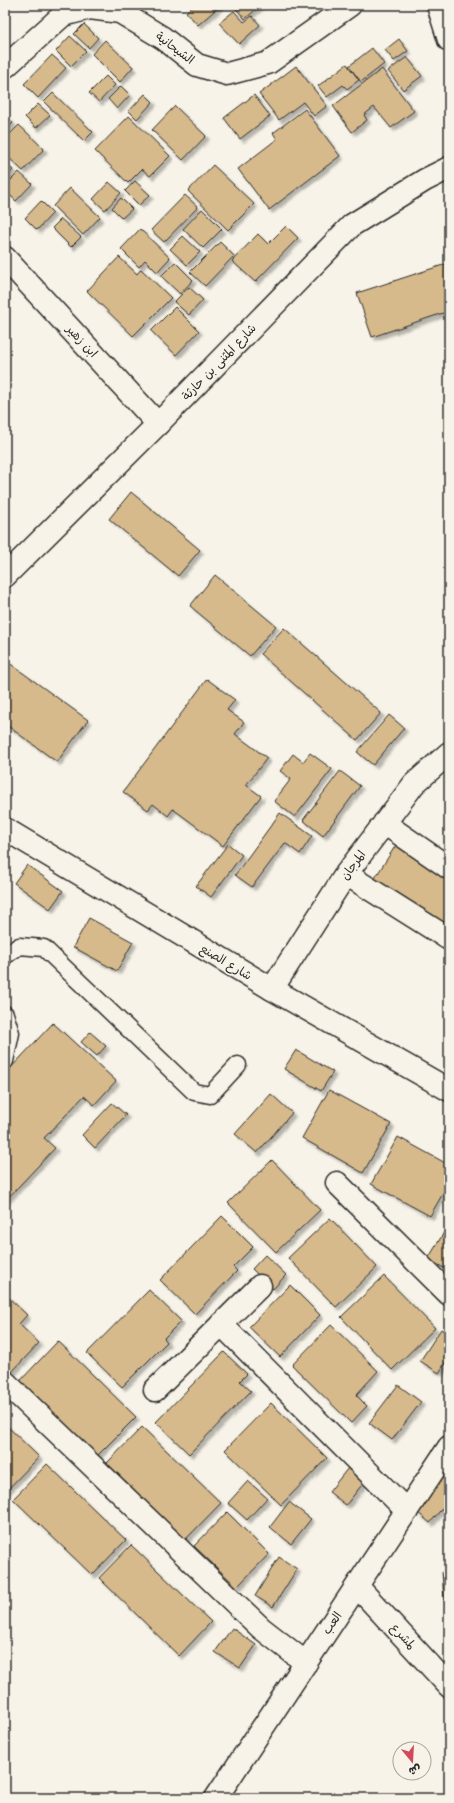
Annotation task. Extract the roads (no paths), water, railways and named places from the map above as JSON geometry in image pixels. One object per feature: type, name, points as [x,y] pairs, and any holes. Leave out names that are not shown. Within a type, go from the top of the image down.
[{"type":"street","name":"الشيحانية","points":[[5,67],[63,15],[90,8],[120,12],[164,38],[197,65],[226,74],[268,63],[350,5]]},
{"type":"street","points":[[438,5],[449,40]]},
{"type":"street","name":"شارع المثنى بن حارثة","points":[[5,576],[158,424],[352,226],[426,180],[449,168]]},
{"type":"street","name":"ابن زهير","points":[[5,258],[158,424]]},
{"type":"street","name":"المرجان","points":[[272,989],[346,874],[384,823],[414,784],[449,753]]},
{"type":"street","points":[[384,823],[449,868]]},
{"type":"street","name":"شارع الصنع","points":[[5,829],[272,989],[449,1090]]},
{"type":"street","points":[[346,874],[449,939]]},
{"type":"street","points":[[337,1183],[449,1294]]},
{"type":"street","points":[[155,1390],[260,1286]]},
{"type":"street","points":[[221,1324],[407,1511]]},
{"type":"street","points":[[5,1382],[261,1628],[306,1663]]},
{"type":"street","name":"العب","points":[[216,1798],[449,1447]]},
{"type":"street","name":"لمشرع","points":[[357,1586],[449,1686]]},
{"type":"lane","points":[[5,956],[20,946],[44,948],[194,1092],[210,1095],[238,1065]]},
{"type":"lane","points":[[5,1014],[11,1033],[5,1061]]}]
